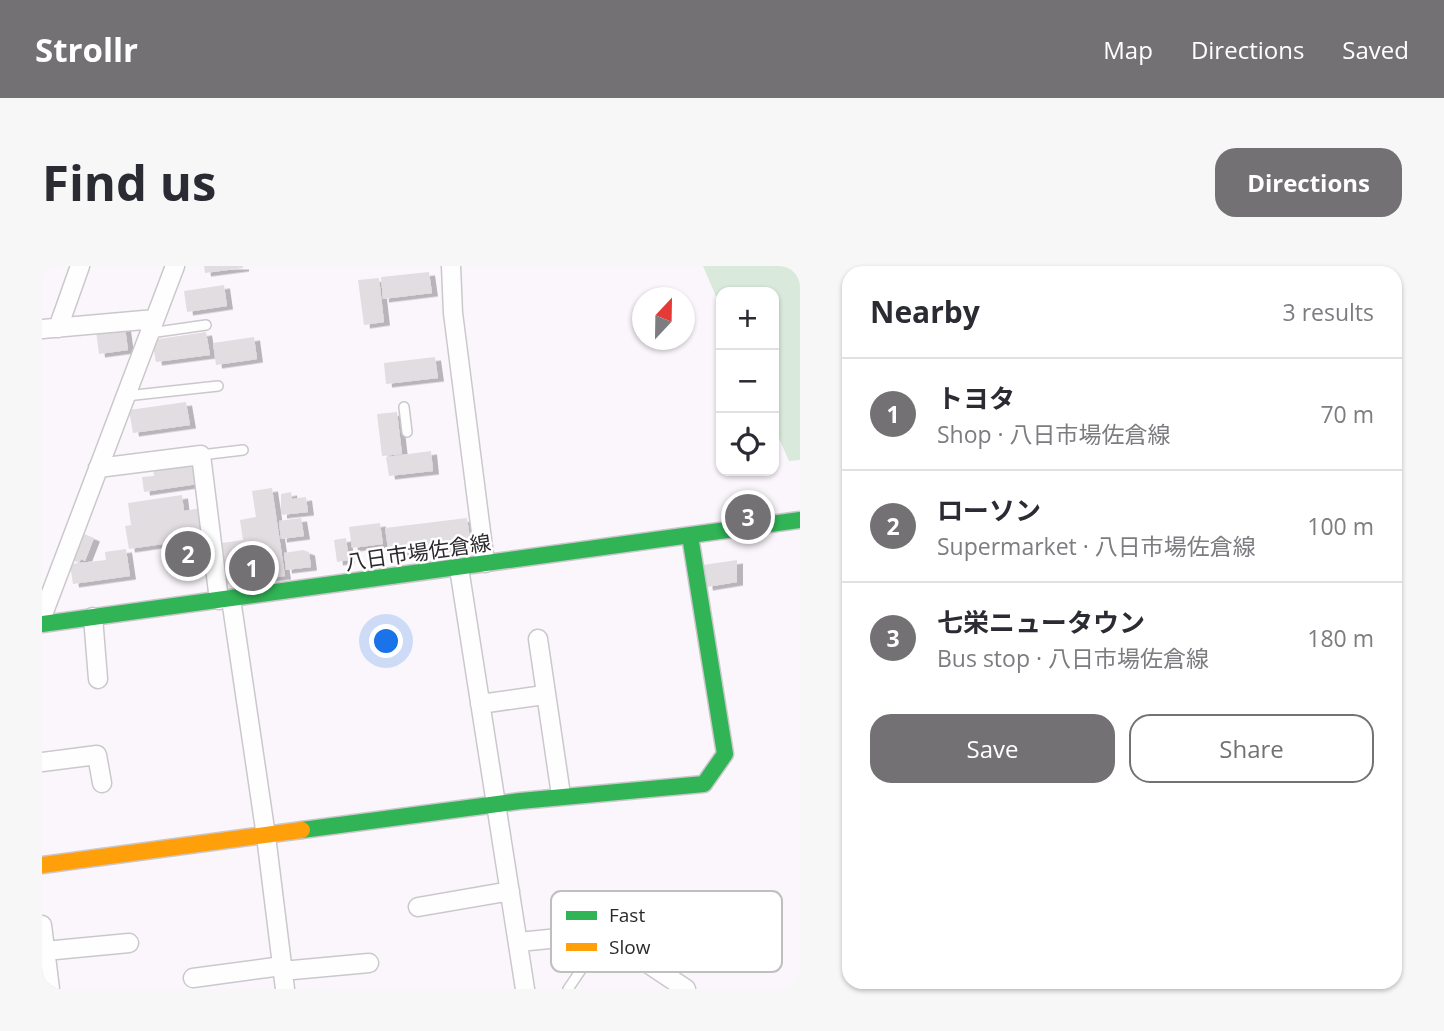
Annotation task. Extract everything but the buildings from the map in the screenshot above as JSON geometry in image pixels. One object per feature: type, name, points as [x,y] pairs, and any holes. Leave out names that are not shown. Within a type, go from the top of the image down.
[{"type":"street","points":[[80,266],[50,328],[152,326]]},
{"type":"street","points":[[42,617],[175,266]]},
{"type":"street","points":[[451,266],[453,313],[485,563]]},
{"type":"street","points":[[99,468],[201,455],[266,836],[283,975]]},
{"type":"street","name":"八日市場佐倉線","points":[[42,624],[800,520]]},
{"type":"street","points":[[42,865],[561,795],[608,795],[704,784],[722,762],[725,754],[690,536]]},
{"type":"street","points":[[459,568],[494,804],[526,989]]},
{"type":"street","points":[[93,618],[98,679]]},
{"type":"street","points":[[538,639],[544,695],[561,795]]},
{"type":"street","points":[[480,704],[544,695]]},
{"type":"street","points":[[42,762],[97,755],[102,783]]},
{"type":"street","points":[[418,907],[510,891]]},
{"type":"street","points":[[42,925],[50,989]]},
{"type":"street","points":[[519,942],[551,940]]},
{"type":"street","points":[[45,951],[129,943]]},
{"type":"street","points":[[193,978],[283,975],[369,963]]},
{"type":"street","points":[[656,972],[678,987]]},
{"type":"lane","points":[[152,326],[206,325]]},
{"type":"lane","points":[[126,396],[218,386]]},
{"type":"lane","points":[[404,407],[407,432]]},
{"type":"lane","points":[[201,455],[243,450]]},
{"type":"lane","points":[[568,989],[580,972]]},
{"type":"green space","points":[[703,266],[800,266],[800,460],[789,461],[779,438],[779,287],[716,287],[716,296]]},
{"type":"traffic: fast","points":[[42,624],[800,520]]},
{"type":"traffic: fast","points":[[302,830],[520,801],[704,784],[725,754],[690,536]]},
{"type":"traffic: slow","points":[[42,865],[302,830]]},
{"type":"place","name":"七栄ニュータウン","points":[[748,517]]},
{"type":"place","name":"ローソン","points":[[188,554]]},
{"type":"place","name":"トヨタ","points":[[252,568]]}]
